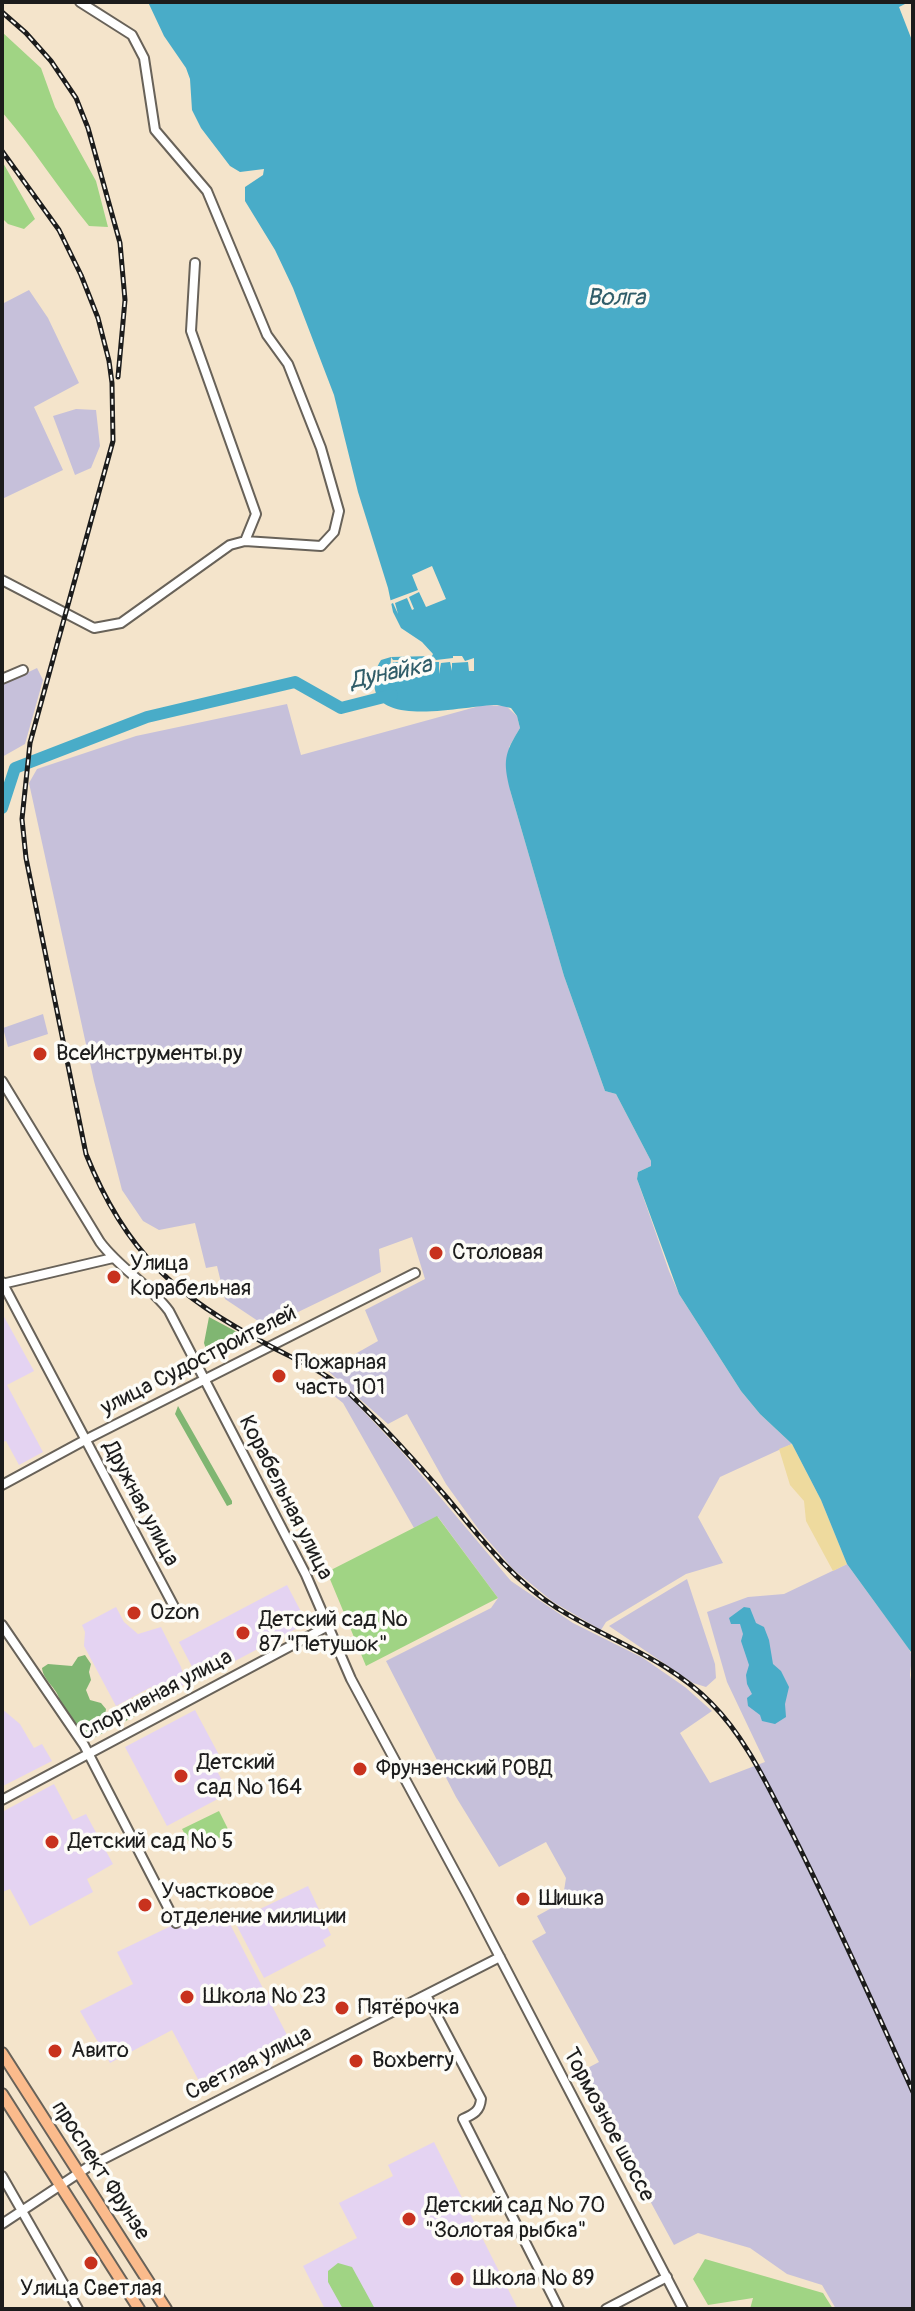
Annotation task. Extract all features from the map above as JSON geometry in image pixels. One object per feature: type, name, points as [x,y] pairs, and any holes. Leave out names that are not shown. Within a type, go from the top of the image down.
[{"type":"main road","name":"проспект Фрунзе","points":[[2,2053],[166,2309]]},
{"type":"main road","name":"проспект Фрунзе","points":[[2,2094],[139,2309]]},
{"type":"street","points":[[2,580],[94,628],[121,623],[230,545],[245,541],[321,546],[334,532],[339,511],[321,448],[288,364],[267,335],[207,191],[155,130],[144,58],[132,35],[80,2]]},
{"type":"street","points":[[195,263],[191,331],[256,514],[245,541]]},
{"type":"street","points":[[2,679],[23,670]]},
{"type":"street","name":"Корабельная улица","points":[[2,1081],[73,1201],[113,1258],[163,1303],[306,1575],[351,1679],[500,1957]]},
{"type":"street","points":[[2,1283],[113,1258]]},
{"type":"street","name":"улица Судостроителей","points":[[2,1485],[415,1273]]},
{"type":"street","name":"Дружная улица","points":[[2,1283],[179,1616]]},
{"type":"street","points":[[2,1625],[88,1753],[176,1923]]},
{"type":"street","name":"Спортивная улица","points":[[2,1800],[328,1626]]},
{"type":"street","name":"Светлая улица","points":[[2,2224],[78,2174],[500,1957]]},
{"type":"street","name":"Тормозное шоссе","points":[[500,1957],[683,2309]]},
{"type":"street","points":[[426,1995],[481,2099],[481,2107],[476,2113],[463,2119],[559,2309]]},
{"type":"street","points":[[2,2176],[78,2309]]},
{"type":"street","points":[[606,2309],[667,2277]]},
{"type":"shaded area","points":[[29,290],[48,318],[79,383],[34,407],[63,470],[2,499],[2,304]]},
{"type":"shaded area","points":[[76,409],[96,410],[100,446],[91,468],[75,475],[53,416]]},
{"type":"shaded area","points":[[37,668],[43,680],[25,744],[2,757],[2,685]]},
{"type":"shaded area","points":[[287,704],[301,755],[483,705],[506,706],[517,716],[520,728],[509,747],[510,790],[564,976],[605,1091],[616,1094],[651,1161],[651,1166],[638,1172],[637,1179],[669,1271],[679,1294],[741,1391],[792,1444],[720,1477],[698,1517],[723,1563],[686,1574],[606,1622],[601,1630],[553,1602],[513,1569],[479,1530],[446,1484],[407,1414],[388,1424],[327,1370],[378,1341],[365,1310],[425,1279],[412,1237],[379,1249],[381,1272],[267,1327],[225,1299],[217,1266],[206,1268],[195,1223],[159,1230],[143,1221],[122,1190],[94,1081],[29,783],[37,769],[136,736]]},
{"type":"shaded area","points":[[43,1014],[48,1034],[8,1047],[3,1028]]},
{"type":"shaded area","points":[[2,1313],[34,1371],[7,1385],[43,1452],[19,1465],[6,1441],[2,1442]]},
{"type":"shaded area","points":[[323,1376],[350,1397],[402,1452],[511,1581],[573,1623],[643,1658],[685,1687],[712,1711],[680,1733],[710,1783],[765,1762],[727,1682],[707,1612],[748,1597],[784,1594],[847,1564],[909,1649],[913,1690],[913,2309],[836,2309],[822,2285],[787,2274],[750,2248],[698,2233],[674,2245],[580,2072],[599,2062],[532,1941],[546,1933],[537,1916],[557,1905],[563,1897],[566,1878],[546,1842],[499,1867],[456,1797],[386,1661],[491,1608],[498,1598],[438,1517],[414,1528],[343,1403],[319,1384]]},
{"type":"shaded area","points":[[687,1579],[715,1664],[716,1678],[706,1687],[693,1683],[609,1626]]},
{"type":"shaded area","name":"Детский сад № 87 \"Петушок\"","points":[[287,1585],[307,1623],[199,1680],[179,1642]]},
{"type":"shaded area","points":[[116,1607],[124,1622],[138,1634],[161,1627],[186,1684],[157,1697],[151,1687],[116,1706],[84,1646],[82,1625]]},
{"type":"shaded area","points":[[2,1709],[20,1724],[34,1748],[42,1744],[52,1761],[3,1786]]},
{"type":"shaded area","name":"Детский сад № 164","points":[[195,1710],[219,1755],[211,1760],[229,1793],[167,1826],[125,1747]]},
{"type":"shaded area","name":"Детский сад № 5","points":[[54,1784],[73,1820],[86,1814],[113,1864],[87,1879],[93,1892],[30,1926],[10,1889],[2,1892],[2,1812]]},
{"type":"shaded area","points":[[308,1886],[331,1935],[323,1940],[326,1946],[264,1978],[237,1926],[237,1920]]},
{"type":"shaded area","name":"Школа № 23","points":[[198,1913],[230,1924],[287,2035],[199,2081],[172,2030],[110,2063],[80,2011],[133,1984],[117,1952]]},
{"type":"shaded area","points":[[434,2142],[518,2309],[325,2309],[303,2266],[357,2238],[339,2203],[393,2176],[388,2165]]},
{"type":"green space","points":[[2,32],[41,68],[55,107],[96,181],[108,227],[89,226],[2,112]]},
{"type":"green space","points":[[2,161],[35,219],[24,229],[8,224],[2,218]]},
{"type":"green space","points":[[209,1317],[252,1340],[210,1362],[204,1343]]},
{"type":"green space","points":[[178,1406],[232,1504],[227,1506],[175,1414]]},
{"type":"green space","points":[[437,1516],[498,1598],[366,1666],[327,1572]]},
{"type":"green space","points":[[85,1655],[91,1664],[91,1680],[86,1690],[90,1700],[101,1703],[106,1709],[105,1716],[117,1719],[130,1713],[135,1716],[88,1741],[60,1702],[42,1668],[48,1664],[72,1666],[78,1657]]},
{"type":"green space","points":[[219,1811],[230,1833],[194,1851],[182,1829]]},
{"type":"green space","points":[[705,2259],[823,2293],[833,2309],[750,2309],[753,2298],[708,2305],[693,2279]]},
{"type":"green space","points":[[338,2263],[352,2267],[375,2309],[343,2309],[328,2282],[328,2271]]},
{"type":"sand","points":[[792,1444],[821,1500],[847,1564],[833,1571],[806,1521],[804,1501],[790,1485],[779,1449]]},
{"type":"water","name":"Волга","points":[[148,2],[913,2],[913,1690],[911,1652],[847,1564],[821,1500],[792,1444],[741,1391],[679,1294],[637,1179],[638,1172],[651,1166],[651,1161],[616,1094],[605,1091],[564,976],[510,790],[506,758],[520,728],[517,716],[511,708],[497,705],[409,711],[393,708],[381,701],[375,690],[375,675],[381,660],[433,654],[401,628],[393,612],[334,395],[293,288],[275,250],[245,201],[245,187],[263,175],[264,169],[240,172],[230,166],[201,128],[192,110],[190,79],[186,68],[164,36]]},
{"type":"water","points":[[744,1607],[750,1608],[756,1623],[764,1627],[773,1664],[781,1671],[789,1687],[786,1717],[775,1724],[762,1721],[760,1715],[748,1706],[747,1698],[752,1694],[747,1684],[749,1665],[741,1641],[743,1634],[740,1624],[731,1624],[729,1618]]},
{"type":"pier","points":[[913,2],[913,43],[899,7]]},
{"type":"pier","points":[[432,566],[446,599],[426,607],[419,592],[409,597],[412,610],[407,598],[395,603],[398,614],[393,603],[387,606],[386,602],[418,590],[412,575]]},
{"type":"pier","points":[[433,656],[436,660],[453,656],[462,656],[465,661],[474,658],[474,671],[469,671],[468,662],[452,663],[452,671],[450,662],[441,663],[439,674],[439,662],[403,662],[403,668],[400,662],[393,662],[390,675],[391,657],[393,660],[434,660]]},
{"type":"waterway","name":"Дунайка","points":[[2,808],[15,768],[147,717],[295,682],[341,708],[392,695]]},
{"type":"railway","points":[[2,12],[51,61],[76,98],[88,128],[120,243],[125,300],[118,377]]},
{"type":"railway","points":[[2,151],[59,230],[81,275],[98,318],[112,383],[113,441],[30,743],[22,819],[26,858],[86,1154],[101,1189],[137,1245],[180,1289],[235,1327],[322,1373],[364,1407],[485,1544],[526,1585],[557,1608],[676,1674],[724,1717],[755,1763],[790,1829],[913,2092]]},
{"type":"place","name":"ВсеИнструменты.ру","points":[[40,1054]]},
{"type":"place","name":"Столовая","points":[[436,1253]]},
{"type":"place","name":"Улица Корабельная","points":[[114,1277]]},
{"type":"place","name":"Пожарная часть 101","points":[[279,1376]]},
{"type":"place","name":"Ozon","points":[[134,1613]]},
{"type":"place","name":"Детский сад № 87 \"Петушок\"","points":[[243,1633]]},
{"type":"place","name":"Фрунзенский РОВД","points":[[360,1769]]},
{"type":"place","name":"Детский сад № 164","points":[[181,1776]]},
{"type":"place","name":"Детский сад № 5","points":[[52,1842]]},
{"type":"place","name":"Шишка","points":[[523,1899]]},
{"type":"place","name":"Участковое отделение милиции","points":[[145,1905]]},
{"type":"place","name":"Школа № 23","points":[[187,1997]]},
{"type":"place","name":"Пятёрочка","points":[[342,2008]]},
{"type":"place","name":"Авито","points":[[55,2051]]},
{"type":"place","name":"Boxberry","points":[[356,2061]]},
{"type":"place","name":"Детский сад № 70 \"Золотая рыбка\"","points":[[409,2219]]},
{"type":"place","name":"Улица Светлая","points":[[91,2263]]},
{"type":"place","name":"Школа № 89","points":[[457,2279]]}]
